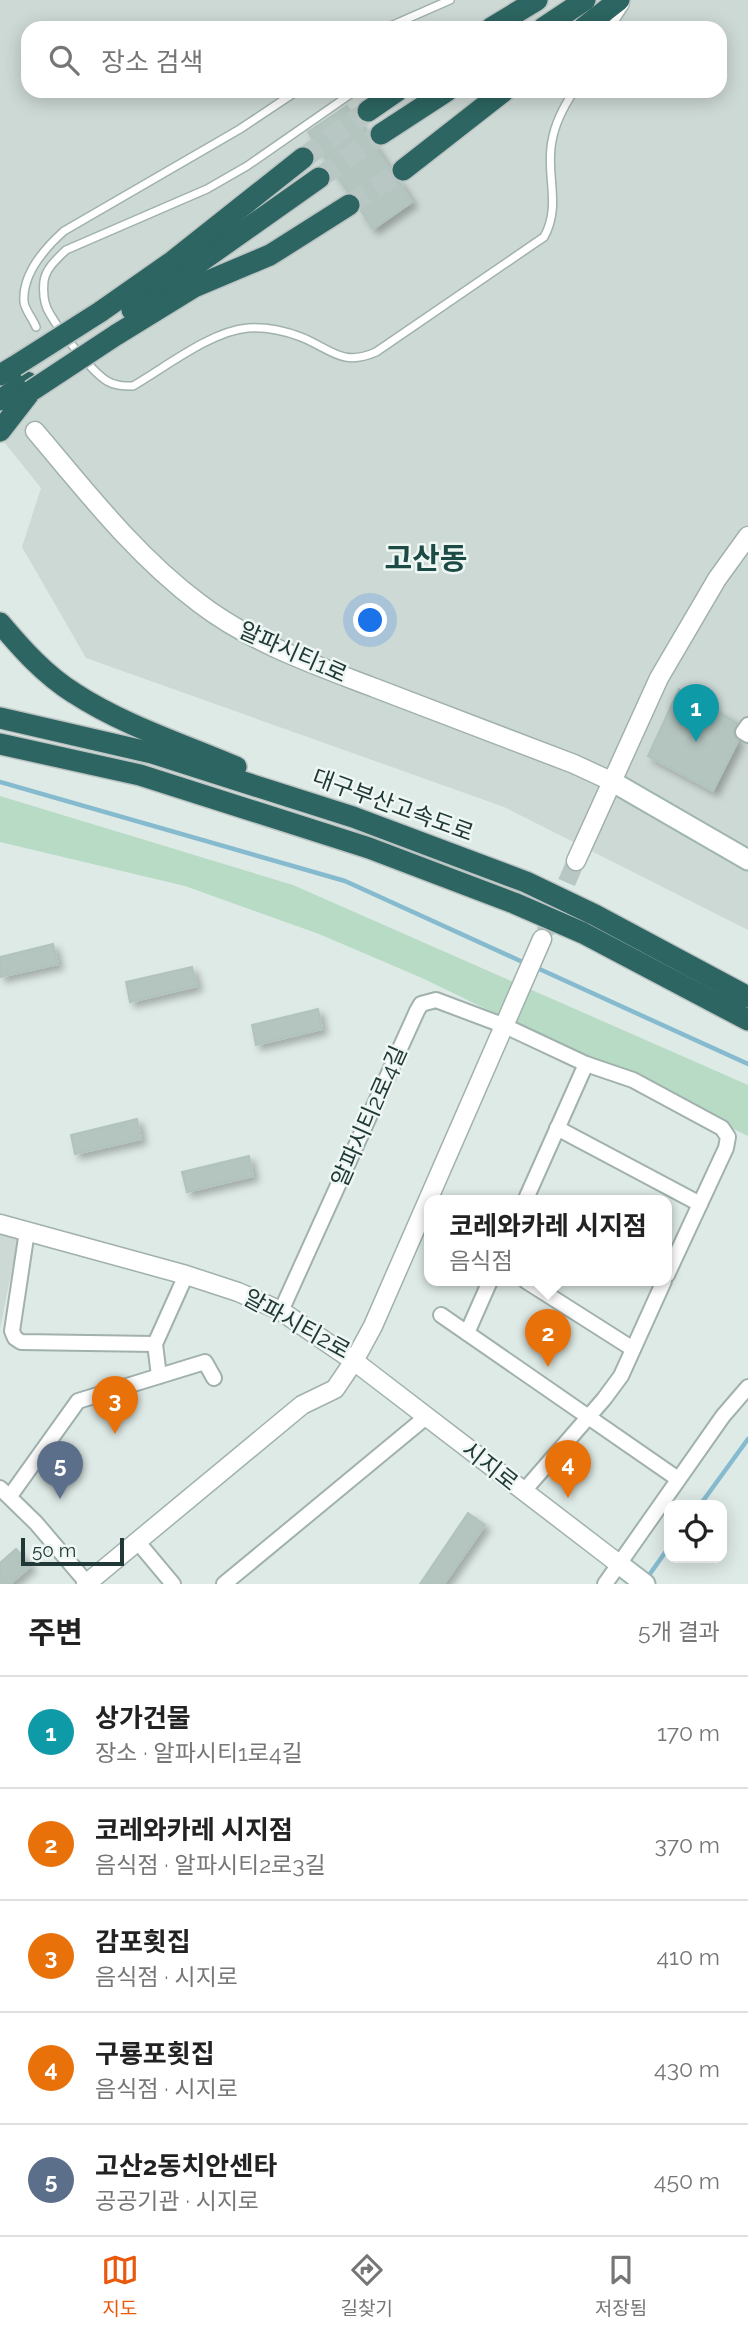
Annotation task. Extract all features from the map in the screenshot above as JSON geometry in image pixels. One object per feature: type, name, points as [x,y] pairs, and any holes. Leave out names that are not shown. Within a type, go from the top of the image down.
[{"type":"highway","points":[[502,21],[537,0]]},
{"type":"highway","points":[[554,21],[585,0]]},
{"type":"highway","points":[[592,21],[618,0]]},
{"type":"highway","points":[[368,111],[387,98]]},
{"type":"highway","points":[[381,134],[436,98]]},
{"type":"highway","points":[[403,170],[495,98]]},
{"type":"highway","points":[[109,324],[173,261],[303,158]]},
{"type":"highway","points":[[0,386],[109,324],[319,178]]},
{"type":"highway","points":[[109,324],[270,255],[349,205]]},
{"type":"highway","points":[[0,400],[18,377]]},
{"type":"highway","points":[[0,431],[18,377]]},
{"type":"highway","points":[[0,623],[36,663],[86,701],[353,817]]},
{"type":"highway","name":"대구부산고속도로","points":[[0,718],[152,752],[353,817],[526,882],[748,997]]},
{"type":"highway","points":[[0,744],[140,775],[369,848],[514,903],[583,933],[748,1020]]},
{"type":"main road","name":"알파시티1로","points":[[613,782],[748,860]]},
{"type":"main road","points":[[619,1564],[645,1584]]},
{"type":"street","name":"알파시티1로","points":[[35,430],[133,546],[201,605],[240,630],[307,662],[574,764],[613,782]]},
{"type":"street","points":[[576,861],[659,678],[717,579],[748,536]]},
{"type":"street","points":[[748,724],[743,732],[748,735]]},
{"type":"street","name":"알파시티2로","points":[[431,1195],[542,939]]},
{"type":"street","name":"알파시티2로4길","points":[[281,1311],[421,1004],[436,1000],[505,1026]]},
{"type":"street","points":[[505,1026],[586,1064],[633,1080],[722,1128],[728,1137],[726,1148],[672,1264]]},
{"type":"street","points":[[529,1195],[586,1064]]},
{"type":"street","points":[[557,1128],[700,1204]]},
{"type":"street","name":"알파시티2로","points":[[0,1224],[238,1292],[281,1311],[354,1361],[373,1326],[424,1210]]},
{"type":"street","points":[[27,1231],[12,1331],[15,1338],[21,1342],[155,1344]]},
{"type":"street","points":[[159,1376],[155,1344],[186,1275]]},
{"type":"street","points":[[467,1333],[488,1286]]},
{"type":"street","points":[[534,1286],[633,1349]]},
{"type":"street","points":[[523,1492],[621,1376],[662,1286]]},
{"type":"street","points":[[441,1315],[678,1479]]},
{"type":"street","points":[[214,1378],[205,1362],[78,1401],[5,1492],[36,1523],[86,1584],[302,1405],[335,1389],[354,1361]]},
{"type":"street","name":"시지로","points":[[354,1361],[619,1564]]},
{"type":"street","points":[[605,1584],[723,1416],[748,1387]]},
{"type":"street","points":[[224,1584],[426,1417]]},
{"type":"street","points":[[137,1541],[173,1584]]},
{"type":"lane","points":[[402,21],[450,0]]},
{"type":"lane","points":[[615,21],[629,0]]},
{"type":"lane","points":[[36,327],[24,303],[27,284],[43,251],[57,237],[286,98]]},
{"type":"lane","points":[[345,98],[247,166],[207,189],[66,250],[56,260],[47,271],[44,281],[49,312],[93,370],[108,382],[118,386],[133,386],[232,330],[251,328],[279,330],[302,337],[347,358],[361,359],[376,352],[544,237],[553,215],[554,203],[551,142],[569,98]]},
{"type":"shaded area","points":[[0,0],[748,0],[748,930],[504,807],[86,658],[22,547],[41,488],[0,437]]},
{"type":"shaded area","points":[[0,1234],[18,1239],[0,1329]]},
{"type":"green space","points":[[0,796],[293,885],[748,1085],[748,1136],[422,978],[319,934],[185,886],[0,842]]},
{"type":"building","points":[[347,106],[390,170],[392,178],[399,182],[412,202],[373,229],[361,211],[360,197],[348,192],[308,132]]},
{"type":"building","points":[[679,689],[737,723],[733,732],[738,741],[713,791],[648,756]]},
{"type":"building","points":[[53,944],[58,964],[0,977],[0,957]]},
{"type":"building","points":[[192,967],[197,986],[130,1002],[126,982]]},
{"type":"building","points":[[318,1009],[322,1029],[256,1045],[252,1025]]},
{"type":"building","points":[[137,1119],[141,1139],[75,1154],[71,1135]]},
{"type":"building","points":[[249,1156],[253,1176],[187,1192],[182,1172]]},
{"type":"building","points":[[468,1513],[485,1525],[444,1584],[420,1584]]},
{"type":"building","points":[[16,1549],[31,1566],[10,1584],[0,1584],[0,1563]]},
{"type":"waterway","points":[[0,782],[345,881],[527,964]]},
{"type":"waterway","points":[[535,967],[748,1064]]},
{"type":"waterway","points":[[704,1500],[748,1439]]},
{"type":"waterway","points":[[647,1578],[664,1554]]},
{"type":"tunnel","points":[[303,158],[368,111]]},
{"type":"tunnel","points":[[319,178],[381,134]]},
{"type":"tunnel","points":[[349,205],[403,170]]},
{"type":"tunnel","points":[[545,932],[576,861]]},
{"type":"place","name":"상가건물","points":[[696,742]]},
{"type":"place","name":"코레와카레 시지점","points":[[548,1367]]},
{"type":"place","name":"감포횟집","points":[[115,1434]]},
{"type":"place","name":"구룡포횟집","points":[[568,1498]]},
{"type":"place","name":"고산2동치안센타","points":[[60,1499]]},
{"type":"district","name":"고산동","points":[[426,559]]}]
